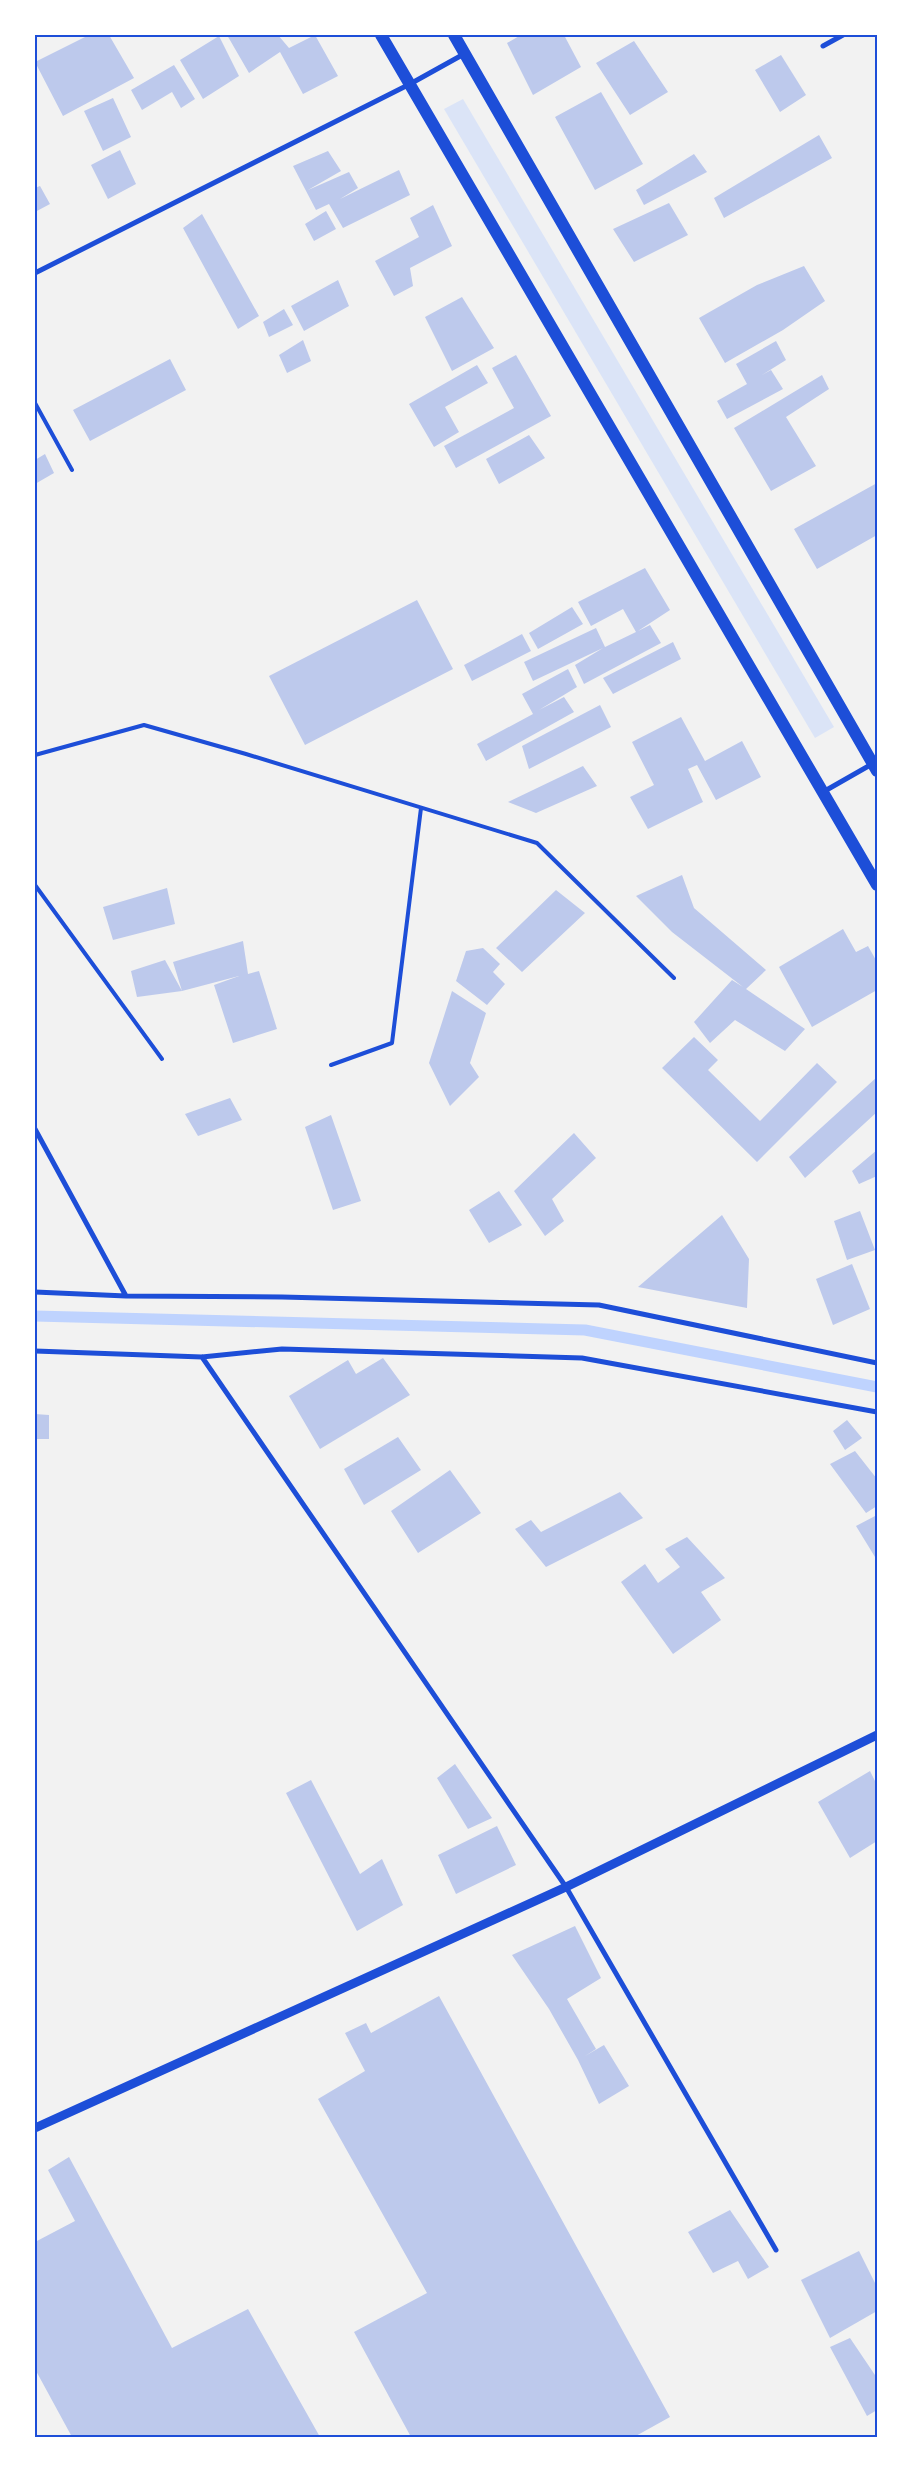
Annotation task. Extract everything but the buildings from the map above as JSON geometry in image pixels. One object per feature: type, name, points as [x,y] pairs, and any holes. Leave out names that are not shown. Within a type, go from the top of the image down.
[{"type":"main road","points":[[381,35],[877,885]]},
{"type":"main road","points":[[454,35],[876,766]]},
{"type":"street","points":[[823,46],[843,35]]},
{"type":"street","points":[[35,273],[410,84],[465,53]]},
{"type":"street","points":[[822,792],[876,766]]},
{"type":"street","points":[[35,1129],[126,1296]]},
{"type":"street","points":[[35,1292],[126,1296],[282,1297],[599,1305],[877,1363]]},
{"type":"street","points":[[35,1351],[202,1358],[282,1349],[582,1358],[877,1412]]},
{"type":"street","points":[[202,1358],[566,1887],[776,2250]]},
{"type":"street","points":[[35,2128],[566,1887],[877,1734]]},
{"type":"lane","points":[[35,403],[72,470]]},
{"type":"lane","points":[[35,755],[144,725],[537,843],[674,978]]},
{"type":"lane","points":[[331,1065],[392,1043],[421,808]]},
{"type":"lane","points":[[35,885],[162,1060]]},
{"type":"shaded area","points":[[463,99],[834,727],[815,738],[444,109]]},
{"type":"waterway","points":[[35,1316],[585,1330],[877,1387]]}]
